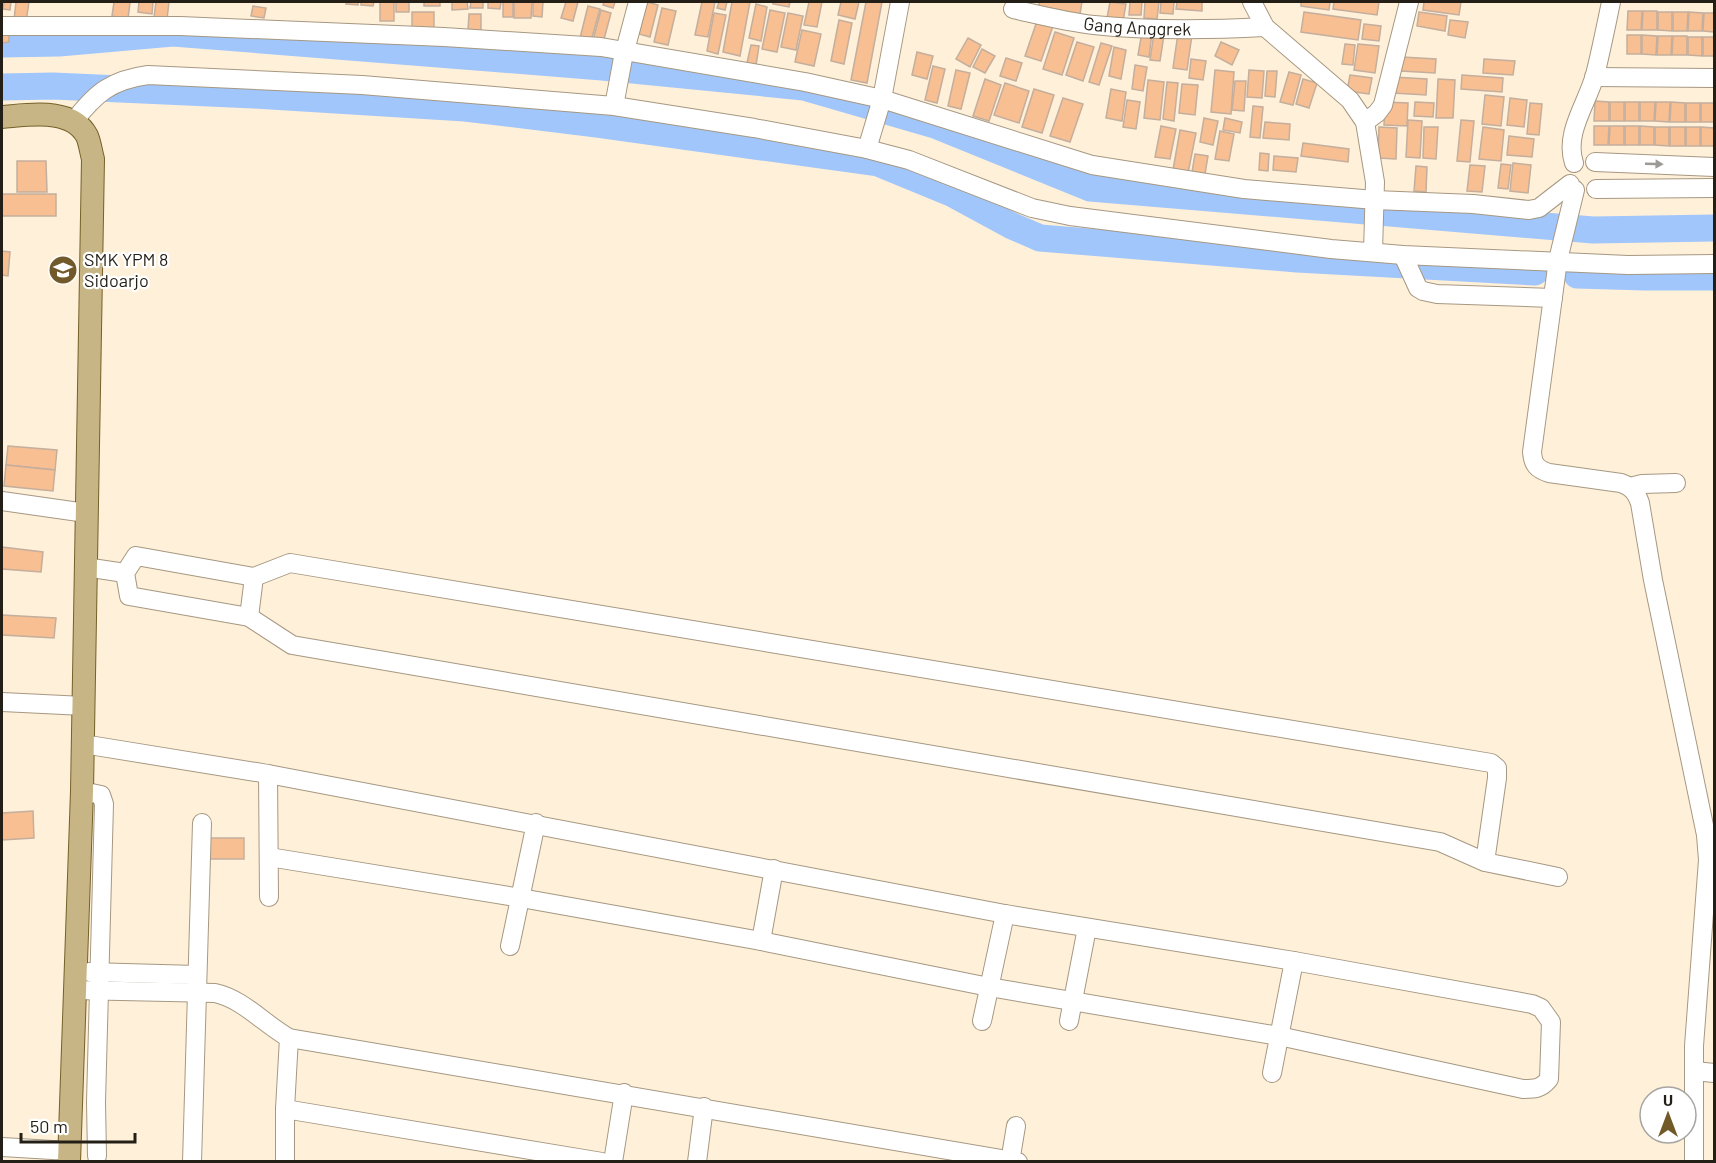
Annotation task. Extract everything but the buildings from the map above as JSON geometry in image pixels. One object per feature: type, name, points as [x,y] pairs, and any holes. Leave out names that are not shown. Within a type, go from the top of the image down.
[{"type":"main road","points":[[2,117],[56,116],[74,121],[87,136],[93,159],[82,791],[69,1156]]},
{"type":"street","points":[[616,98],[624,55],[638,2]]},
{"type":"street","points":[[867,149],[881,103],[900,2]]},
{"type":"street","points":[[1252,2],[1265,27],[1350,100],[1365,122],[1373,164],[1373,244]]},
{"type":"street","points":[[1365,122],[1383,105],[1409,2]]},
{"type":"street","points":[[1574,163],[1570,145],[1572,135],[1594,77],[1611,2]]},
{"type":"street","name":"Gang Anggrek","points":[[1013,9],[1076,22],[1125,27],[1223,29],[1265,27]]},
{"type":"street","points":[[2,26],[192,26],[514,40],[805,82],[1092,165],[1244,189],[1374,205],[1473,204],[1535,210],[1572,187]]},
{"type":"street","points":[[74,121],[93,98],[115,84],[138,76],[616,98],[754,128],[867,149],[909,160],[1032,208],[1052,213],[1331,249],[1373,244],[1406,262],[1559,254],[1628,265],[1714,264]]},
{"type":"street","points":[[1594,77],[1714,78]]},
{"type":"street","points":[[1694,1161],[1694,1046],[1708,860],[1706,835],[1653,580],[1640,503],[1637,494],[1630,487],[1621,483],[1549,473],[1538,469],[1533,462],[1532,452],[1559,254],[1572,187],[1568,173],[1574,163],[1584,159],[1595,162],[1714,167]]},
{"type":"street","points":[[1595,162],[1602,176],[1602,181],[1596,189]]},
{"type":"street","points":[[1572,187],[1586,193],[1596,189],[1714,188]]},
{"type":"street","points":[[1406,262],[1418,288],[1423,291],[1437,294],[1553,298]]},
{"type":"street","points":[[1630,487],[1676,483]]},
{"type":"street","points":[[2,501],[86,513]]},
{"type":"street","points":[[1485,862],[1497,778],[1497,768],[1491,763],[290,563],[254,577],[136,556],[125,573],[129,596],[249,617],[292,645],[1440,842],[1485,862],[1558,877]]},
{"type":"street","points":[[85,567],[125,573]]},
{"type":"street","points":[[249,617],[254,577]]},
{"type":"street","points":[[2,702],[84,706]]},
{"type":"street","points":[[83,744],[268,774],[536,823],[1005,914],[1294,961],[1532,1004],[1540,1008],[1551,1022],[1549,1079],[1543,1086],[1536,1089],[1523,1089],[1279,1036],[989,987],[761,941],[521,898],[269,857]]},
{"type":"street","points":[[268,774],[269,897]]},
{"type":"street","points":[[82,791],[97,793],[104,798],[96,1102],[97,1156]]},
{"type":"street","points":[[192,1161],[202,823]]},
{"type":"street","points":[[510,946],[536,823]]},
{"type":"street","points":[[761,941],[774,869]]},
{"type":"street","points":[[982,1021],[1005,914]]},
{"type":"street","points":[[1069,1021],[1087,928]]},
{"type":"street","points":[[1272,1073],[1294,961]]},
{"type":"street","points":[[75,981],[197,984],[225,995],[289,1038],[624,1093],[1013,1161],[1016,1126]]},
{"type":"street","points":[[285,1161],[289,1038]]},
{"type":"street","points":[[1695,1071],[1714,1073]]},
{"type":"street","points":[[613,1161],[624,1093]]},
{"type":"street","points":[[71,1102],[96,1102]]},
{"type":"street","points":[[697,1161],[704,1107]]},
{"type":"street","points":[[285,1109],[602,1161]]},
{"type":"street","points":[[2,1147],[69,1156]]},
{"type":"waterway","points":[[2,44],[59,43],[173,33],[602,67],[804,87],[935,125],[1090,188],[1593,230],[1714,228]]},
{"type":"waterway","points":[[2,87],[53,86],[254,95],[465,108],[878,163],[951,193],[1010,225],[1040,238],[1297,259],[1535,272]]},
{"type":"waterway","points":[[1577,275],[1714,277]]},
{"type":"place","name":"SMK YPM 8 Sidoarjo","points":[[63,270]]}]
